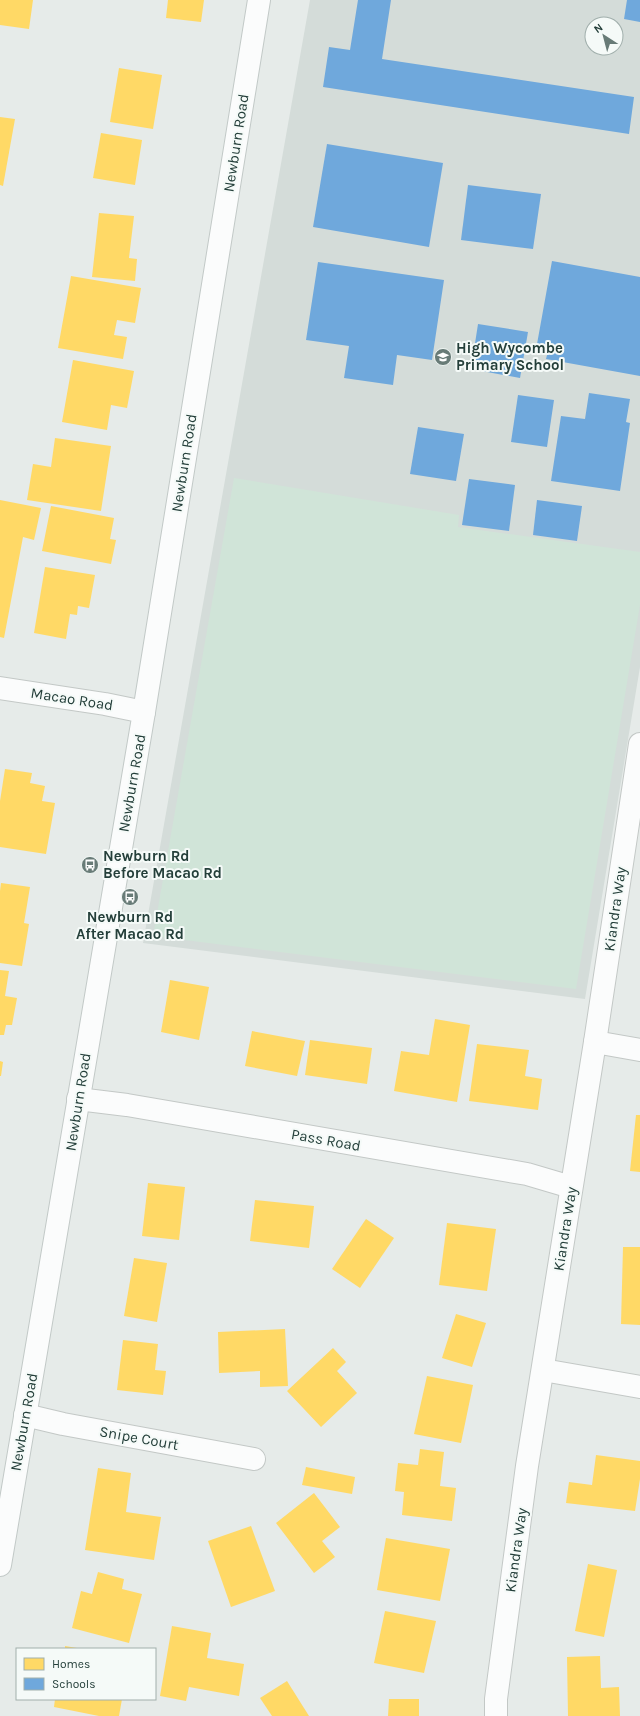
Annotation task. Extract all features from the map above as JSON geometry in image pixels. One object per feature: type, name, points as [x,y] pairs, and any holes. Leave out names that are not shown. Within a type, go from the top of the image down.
[{"type":"street","name":"Newburn Road","points":[[0,1565],[144,712],[259,0]]},
{"type":"street","name":"Macao Road","points":[[0,688],[105,704],[144,712]]},
{"type":"street","name":"Kiandra Way","points":[[496,1716],[496,1699],[526,1474],[571,1187],[596,1042],[640,744]]},
{"type":"street","points":[[596,1042],[640,1050]]},
{"type":"street","name":"Pass Road","points":[[78,1099],[135,1107],[527,1174],[571,1187]]},
{"type":"street","points":[[543,1370],[640,1387]]},
{"type":"street","name":"Snipe Court","points":[[25,1415],[63,1424],[254,1459]]},
{"type":"shaded area","name":"High Wycombe Primary School","points":[[310,0],[640,0],[640,667],[585,999],[143,943]]},
{"type":"green space","points":[[234,478],[459,515],[458,527],[640,552],[640,605],[576,989],[153,936]]},
{"type":"building: Homes","points":[[0,0],[33,0],[29,29],[0,25]]},
{"type":"building: Homes","points":[[168,0],[204,0],[201,22],[166,18]]},
{"type":"building: Homes","points":[[119,68],[162,75],[153,129],[110,122]]},
{"type":"building: Homes","points":[[0,117],[15,119],[3,186],[0,185]]},
{"type":"building: Homes","points":[[101,133],[142,140],[135,185],[93,178]]},
{"type":"building: Homes","points":[[99,213],[134,216],[129,258],[137,259],[135,281],[92,277]]},
{"type":"building: Homes","points":[[71,276],[141,288],[135,323],[117,320],[114,335],[127,337],[123,359],[58,348]]},
{"type":"building: Homes","points":[[73,360],[134,371],[127,408],[111,405],[107,430],[62,422]]},
{"type":"building: Homes","points":[[55,438],[111,446],[101,511],[27,500],[33,464],[51,467]]},
{"type":"building: Homes","points":[[0,500],[41,508],[34,540],[23,537],[4,638],[0,637]]},
{"type":"building: Homes","points":[[51,506],[114,518],[110,539],[116,540],[111,564],[42,551]]},
{"type":"building: Homes","points":[[45,567],[95,575],[89,608],[78,606],[77,615],[70,614],[66,639],[34,633]]},
{"type":"building: Homes","points":[[5,769],[32,773],[30,783],[45,786],[42,801],[55,803],[46,854],[0,847],[0,801]]},
{"type":"building: Homes","points":[[1,883],[30,887],[24,923],[29,924],[22,966],[0,963]]},
{"type":"building: Homes","points":[[0,970],[9,971],[5,996],[17,998],[12,1025],[6,1025],[4,1035],[0,1035]]},
{"type":"building: Homes","points":[[170,980],[209,987],[199,1040],[161,1032]]},
{"type":"building: Homes","points":[[435,1019],[470,1025],[457,1102],[394,1091],[401,1051],[429,1055]]},
{"type":"building: Homes","points":[[252,1031],[305,1041],[297,1076],[245,1066]]},
{"type":"building: Homes","points":[[310,1040],[372,1048],[367,1084],[305,1075]]},
{"type":"building: Homes","points":[[477,1044],[529,1050],[525,1076],[542,1079],[538,1110],[469,1101]]},
{"type":"building: Homes","points":[[0,1061],[3,1062],[1,1076],[0,1076]]},
{"type":"building: Homes","points":[[636,1115],[640,1115],[640,1172],[630,1171]]},
{"type":"building: Homes","points":[[148,1183],[185,1187],[179,1240],[142,1236]]},
{"type":"building: Homes","points":[[255,1200],[314,1206],[309,1248],[250,1241]]},
{"type":"building: Homes","points":[[366,1219],[394,1238],[360,1288],[332,1269]]},
{"type":"building: Homes","points":[[447,1223],[496,1229],[487,1291],[439,1285]]},
{"type":"building: Homes","points":[[623,1247],[640,1247],[640,1325],[621,1324]]},
{"type":"building: Homes","points":[[134,1258],[167,1263],[157,1322],[124,1316]]},
{"type":"building: Homes","points":[[456,1314],[486,1323],[472,1367],[442,1358]]},
{"type":"building: Homes","points":[[285,1329],[288,1386],[260,1387],[260,1371],[219,1373],[218,1332]]},
{"type":"building: Homes","points":[[123,1340],[158,1344],[155,1370],[166,1371],[163,1395],[117,1390]]},
{"type":"building: Homes","points":[[333,1348],[346,1362],[337,1371],[357,1393],[321,1427],[287,1391]]},
{"type":"building: Homes","points":[[427,1376],[473,1385],[461,1443],[414,1434]]},
{"type":"building: Homes","points":[[420,1449],[444,1452],[440,1486],[456,1488],[452,1521],[402,1515],[404,1492],[395,1491],[398,1463],[418,1465]]},
{"type":"building: Homes","points":[[596,1455],[640,1461],[640,1479],[635,1511],[566,1503],[569,1482],[592,1485]]},
{"type":"building: Homes","points":[[306,1467],[355,1477],[352,1494],[302,1485]]},
{"type":"building: Homes","points":[[98,1468],[131,1473],[126,1512],[161,1517],[154,1560],[85,1550]]},
{"type":"building: Homes","points":[[314,1493],[340,1527],[322,1541],[335,1557],[314,1573],[276,1523]]},
{"type":"building: Homes","points":[[251,1526],[275,1591],[231,1607],[208,1541]]},
{"type":"building: Homes","points":[[386,1538],[450,1549],[440,1601],[377,1590]]},
{"type":"building: Homes","points":[[588,1564],[617,1570],[604,1637],[575,1631]]},
{"type":"building: Homes","points":[[98,1572],[124,1579],[122,1589],[142,1594],[129,1643],[72,1628],[81,1591],[92,1594]]},
{"type":"building: Homes","points":[[385,1611],[436,1621],[424,1673],[374,1663]]},
{"type":"building: Homes","points":[[172,1626],[211,1633],[207,1658],[244,1664],[239,1696],[189,1687],[186,1701],[160,1696]]},
{"type":"building: Homes","points":[[65,1646],[77,1648],[65,1648]]},
{"type":"building: Homes","points":[[600,1656],[601,1688],[619,1687],[620,1716],[568,1716],[567,1657]]},
{"type":"building: Homes","points":[[287,1681],[309,1716],[272,1716],[260,1698]]},
{"type":"building: Homes","points":[[389,1699],[419,1699],[419,1716],[388,1716]]},
{"type":"building: Homes","points":[[55,1700],[122,1700],[119,1716],[99,1716],[54,1707]]},
{"type":"building: Schools","points":[[358,0],[391,0],[382,59],[634,97],[629,134],[323,87],[329,47],[350,50]]},
{"type":"building: Schools","points":[[627,0],[640,0],[640,22],[624,19]]},
{"type":"building: Schools","points":[[327,144],[443,163],[429,247],[313,227]]},
{"type":"building: Schools","points":[[468,185],[541,194],[533,249],[461,240]]},
{"type":"building: Schools","points":[[552,261],[640,277],[640,376],[546,359],[549,347],[537,344]]},
{"type":"building: Schools","points":[[318,262],[444,280],[432,360],[397,355],[393,385],[344,378],[349,346],[306,340]]},
{"type":"building: Schools","points":[[478,324],[528,332],[520,378],[471,369]]},
{"type":"building: Schools","points":[[589,393],[630,399],[626,422],[630,423],[620,491],[551,481],[561,416],[585,419]]},
{"type":"building: Schools","points":[[518,395],[554,400],[547,447],[511,442]]},
{"type":"building: Schools","points":[[418,427],[464,434],[456,481],[410,474]]},
{"type":"building: Schools","points":[[469,479],[515,485],[509,531],[462,525]]},
{"type":"building: Schools","points":[[537,500],[582,506],[577,541],[533,535]]},
{"type":"place","name":"High Wycombe Primary School","points":[[443,357]]},
{"type":"place","name":"Newburn Rd Before Macao Rd","points":[[90,865]]},
{"type":"place","name":"Newburn Rd After Macao Rd","points":[[130,897]]}]
